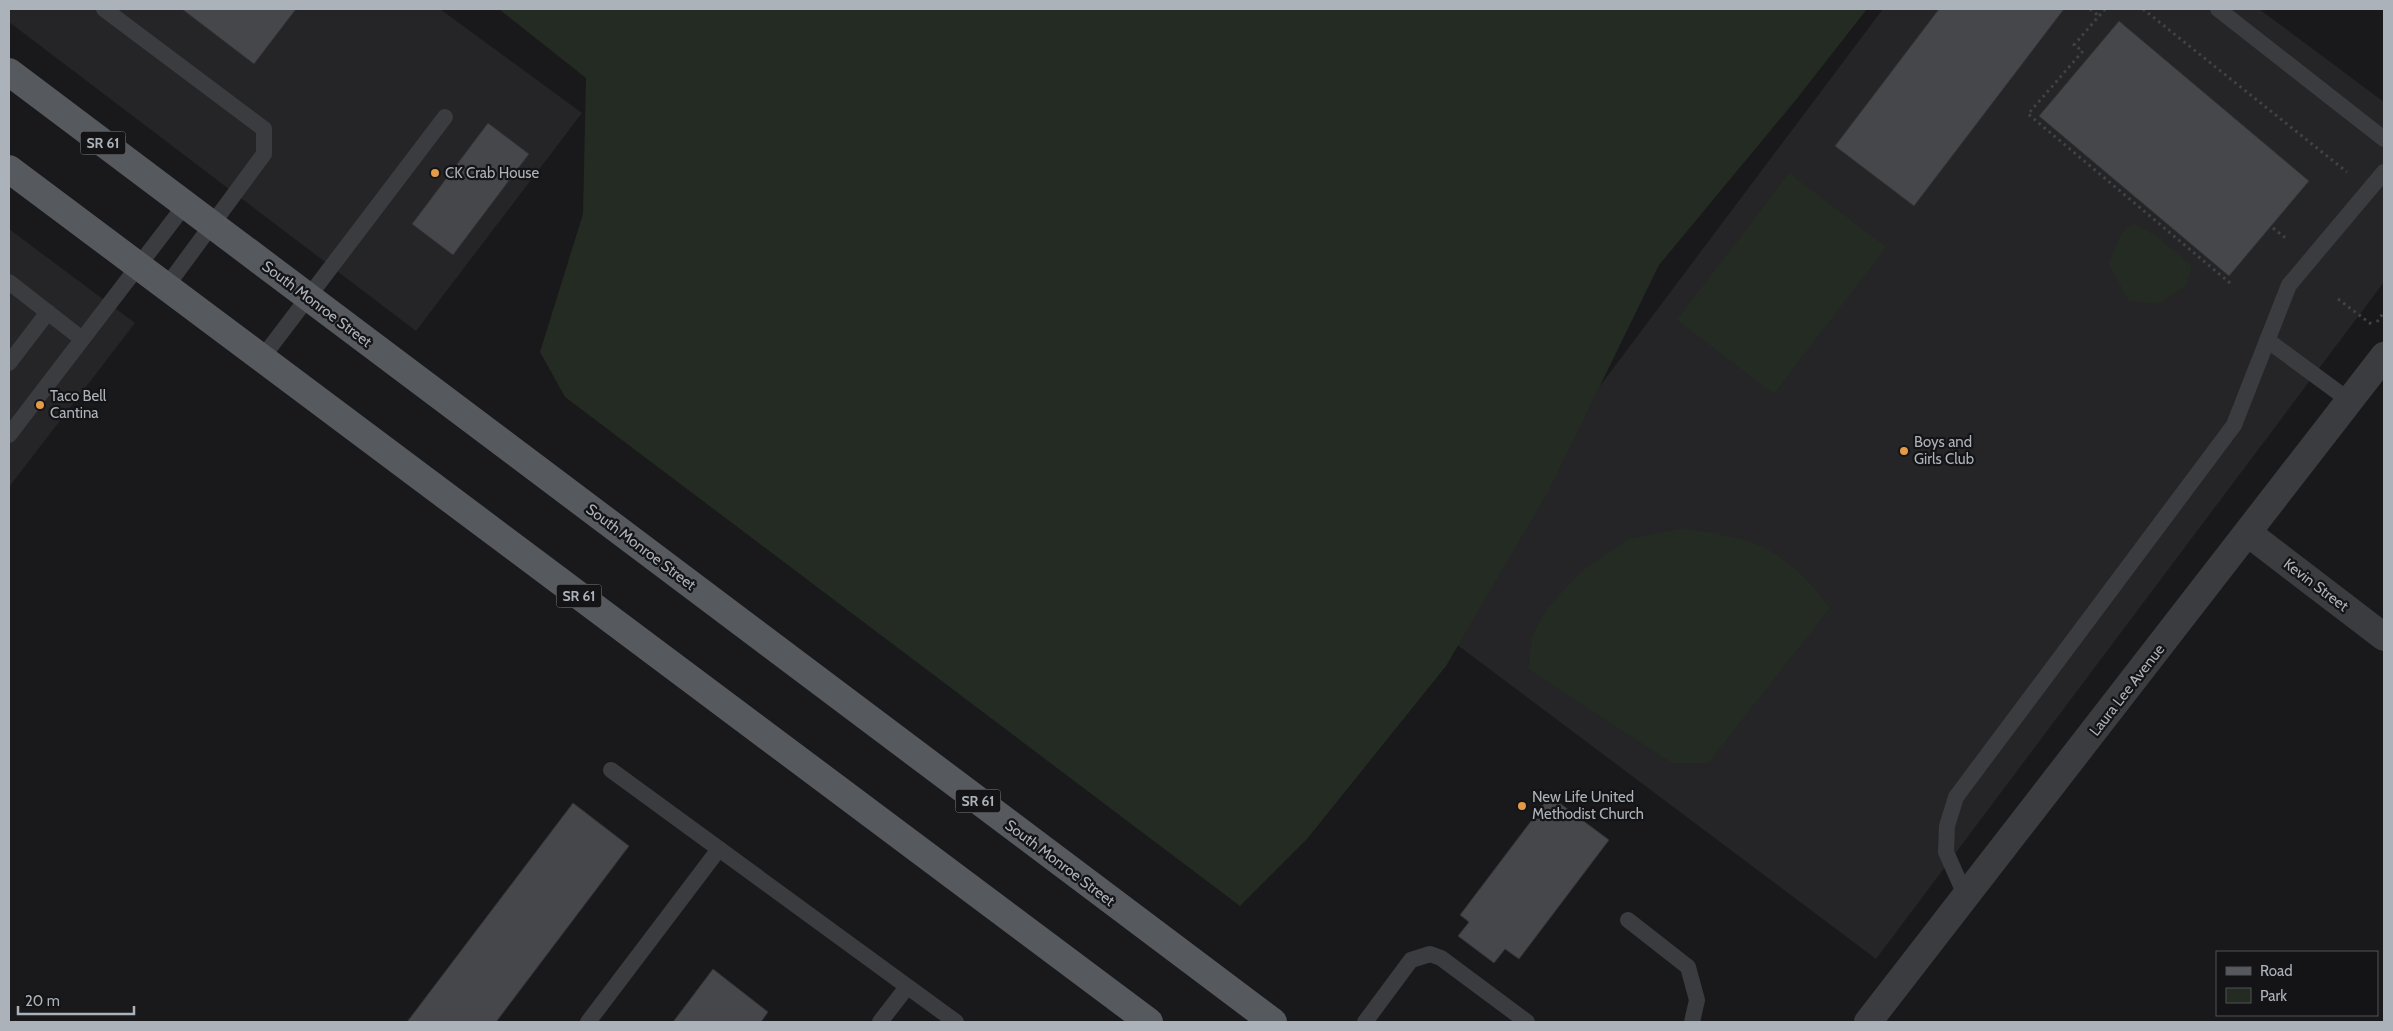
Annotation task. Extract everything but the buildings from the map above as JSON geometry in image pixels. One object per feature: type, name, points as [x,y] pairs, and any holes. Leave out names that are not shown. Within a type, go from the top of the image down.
[{"type":"main road","name":"South Monroe Street","points":[[9,72],[1273,1022]]},
{"type":"main road","name":"SR 61","points":[[9,169],[1149,1022]]},
{"type":"street","name":"Laura Lee Avenue","points":[[1868,1022],[2384,356]]},
{"type":"street","name":"Kevin Street","points":[[2248,533],[2384,637]]},
{"type":"lane","points":[[104,9],[264,129],[264,154],[166,287]]},
{"type":"lane","points":[[2218,9],[2384,139]]},
{"type":"lane","points":[[262,358],[445,117]]},
{"type":"lane","points":[[1966,897],[1946,852],[1947,826],[1956,797],[2234,425],[2289,285],[2384,172]]},
{"type":"lane","points":[[9,435],[185,205]]},
{"type":"lane","points":[[9,282],[82,339]]},
{"type":"lane","points":[[9,363],[48,312]]},
{"type":"lane","points":[[2267,340],[2350,401]]},
{"type":"lane","points":[[611,770],[956,1022]]},
{"type":"lane","points":[[588,1022],[719,849]]},
{"type":"lane","points":[[1628,920],[1688,967],[1697,1000],[1692,1022]]},
{"type":"lane","points":[[1365,1022],[1411,960],[1430,954],[1441,958],[1527,1022]]},
{"type":"lane","points":[[880,1022],[907,986]]},
{"type":"path","points":[[2090,9],[2099,16]]},
{"type":"path","points":[[2105,9],[2074,45],[2083,51],[2028,114],[2230,283]]},
{"type":"path","points":[[2143,9],[2353,176]]},
{"type":"path","points":[[2273,228],[2295,246]]},
{"type":"path","points":[[2338,299],[2374,326]]},
{"type":"shaded area","points":[[9,9],[440,9],[582,113],[416,331],[9,22]]},
{"type":"shaded area","name":"Boys and Girls Club","points":[[1883,9],[2259,9],[2384,102],[2384,282],[1876,959],[1424,620]]},
{"type":"shaded area","name":"Taco Bell Cantina","points":[[9,229],[135,323],[9,487]]},
{"type":"green space","points":[[499,9],[1867,9],[1795,101],[1659,265],[1548,492],[1446,666],[1307,839],[1240,906],[565,397],[540,352],[583,214],[586,78]]},
{"type":"green space","points":[[1789,173],[1886,247],[1774,394],[1677,320]]},
{"type":"green space","points":[[2134,224],[2155,235],[2192,266],[2186,286],[2158,304],[2129,301],[2109,264],[2121,235],[2129,226]]},
{"type":"green space","points":[[1683,528],[1735,538],[1765,548],[1801,574],[1830,608],[1708,763],[1672,763],[1528,669],[1532,637],[1547,608],[1582,571],[1629,539]]},
{"type":"place","name":"CK Crab House","points":[[435,173]]},
{"type":"place","name":"Taco Bell Cantina","points":[[40,405]]},
{"type":"place","name":"Boys and Girls Club","points":[[1904,451]]},
{"type":"place","name":"New Life United Methodist Church","points":[[1522,806]]}]
